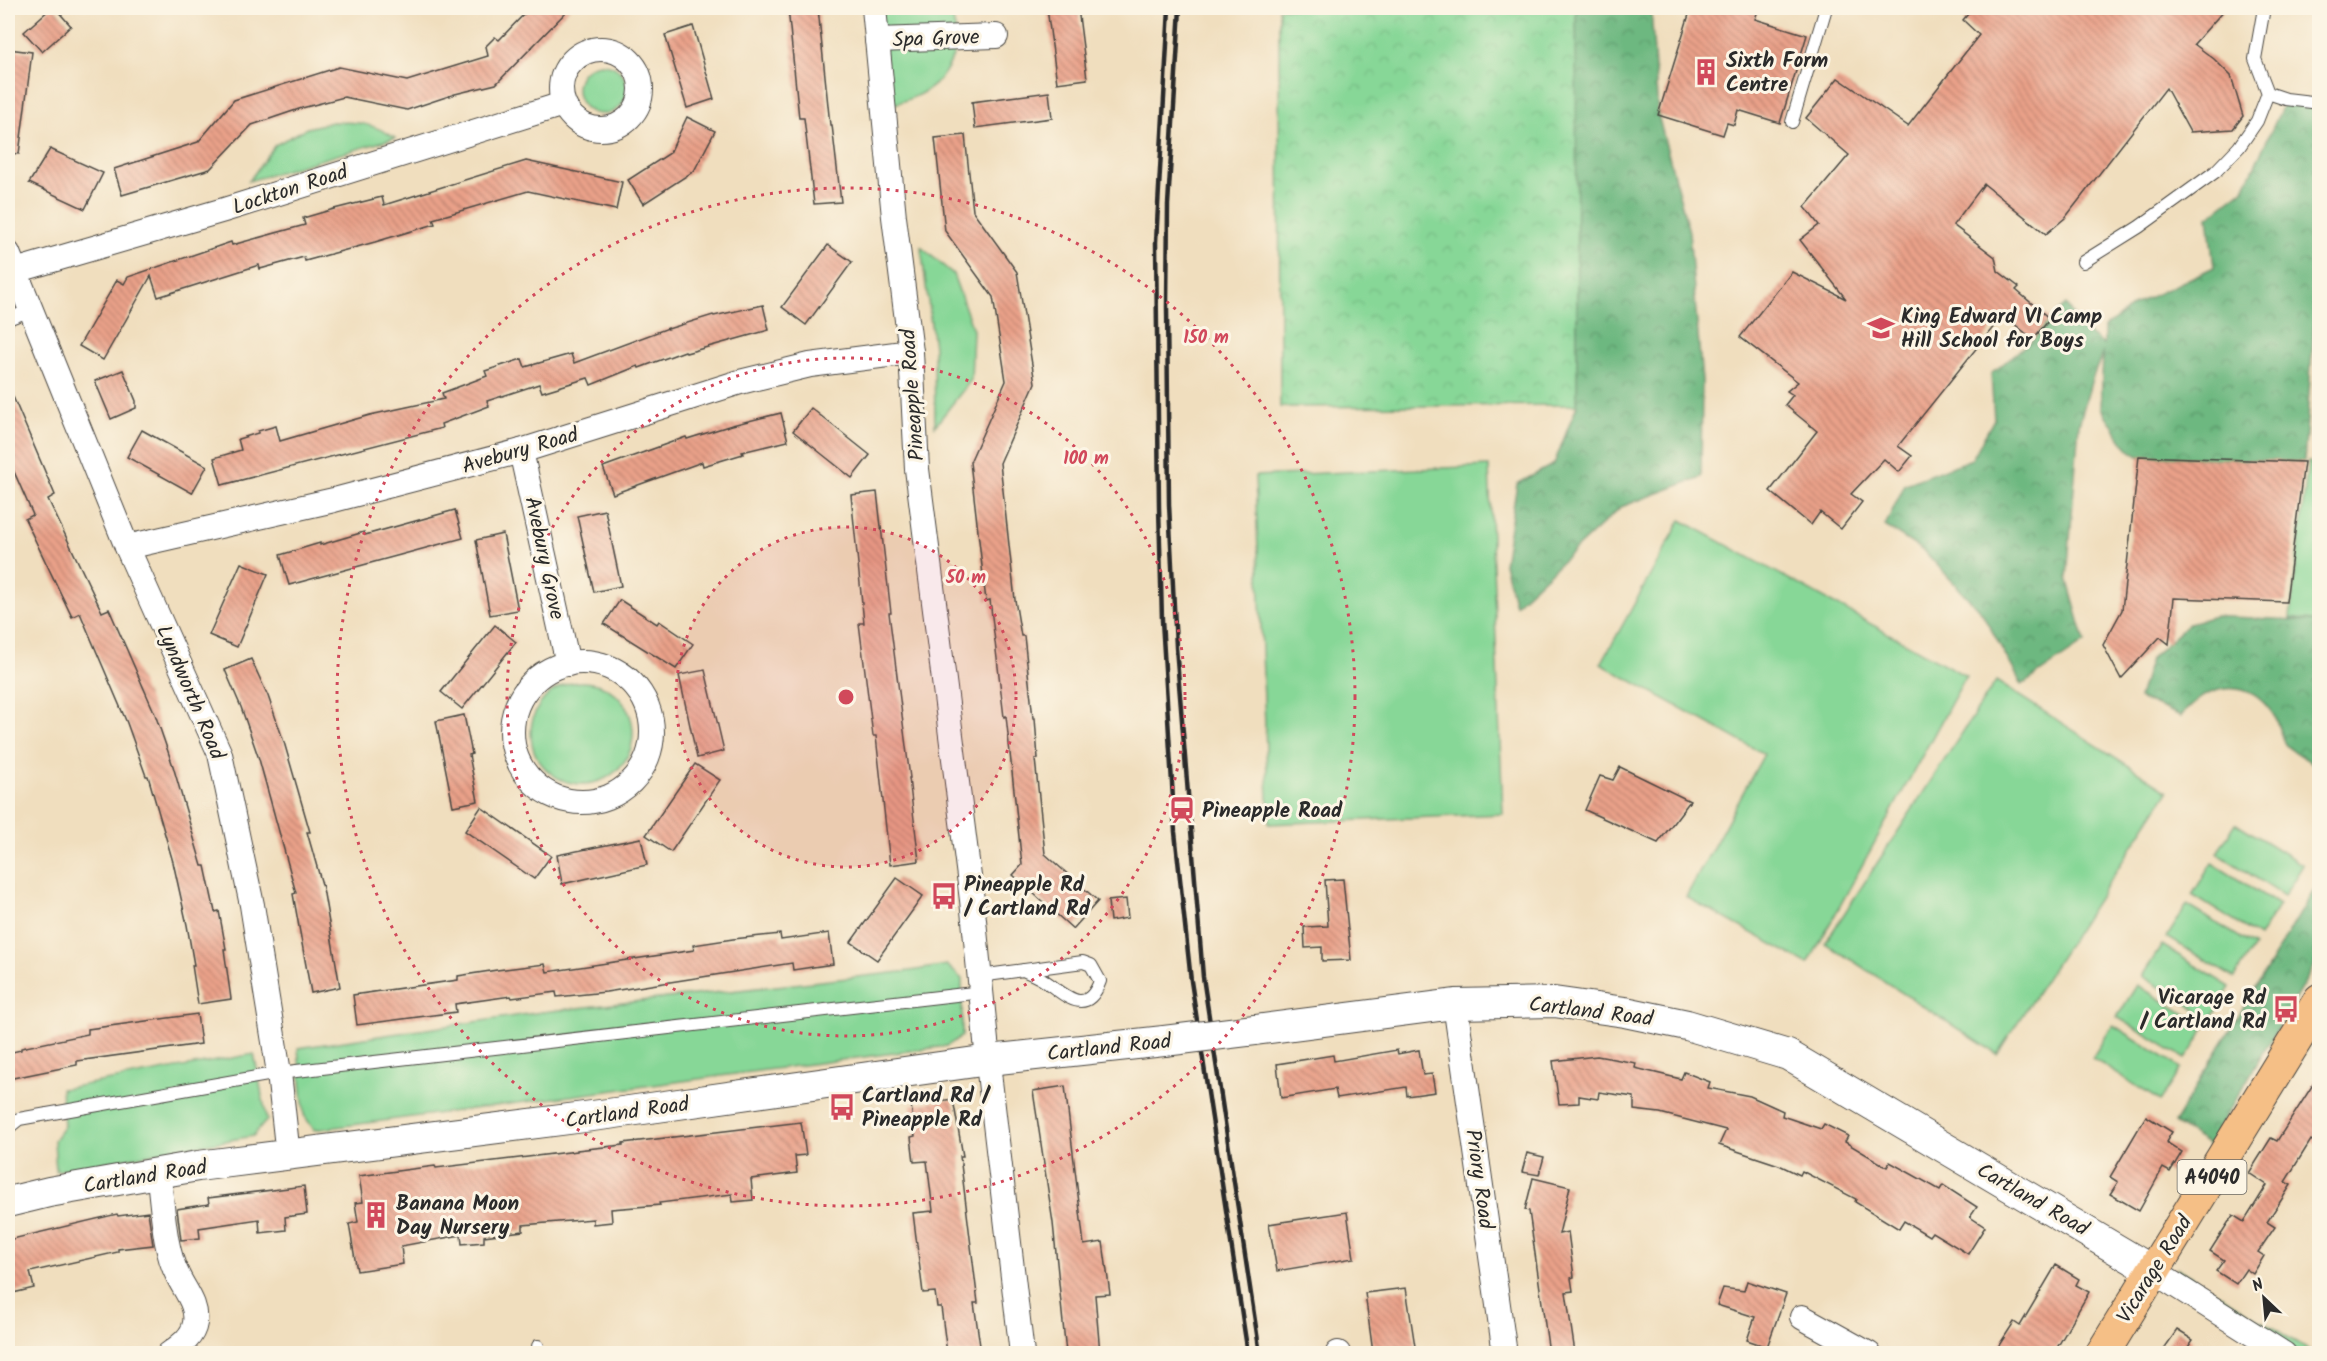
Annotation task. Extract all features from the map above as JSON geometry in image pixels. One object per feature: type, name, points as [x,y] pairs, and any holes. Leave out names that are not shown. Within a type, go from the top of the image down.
[{"type":"main road","name":"Vicarage Road","points":[[2102,1353],[2319,1000]]},
{"type":"street","name":"Pineapple Road","points":[[873,8],[894,217],[911,352],[917,469],[972,900],[1023,1353]]},
{"type":"street","name":"Spa Grove","points":[[877,40],[996,36]]},
{"type":"street","name":"Lockton Road","points":[[11,262],[224,210],[563,104]]},
{"type":"street","name":"Lyndworth Road","points":[[11,262],[127,547],[220,754],[252,905],[279,1073],[288,1156]]},
{"type":"street","name":"Avebury Road","points":[[127,547],[334,500],[521,452],[740,382],[810,365],[911,352]]},
{"type":"street","name":"Avebury Grove","points":[[521,452],[568,664]]},
{"type":"street","points":[[590,663],[611,668],[630,680],[643,697],[651,718],[652,739],[647,760],[635,779],[618,793],[598,801],[576,802],[554,797],[536,785],[522,768],[514,747],[512,725],[518,704],[530,686],[547,672],[568,664],[590,663]]},
{"type":"street","name":"Cartland Road","points":[[8,1202],[158,1172],[608,1114],[989,1060],[1164,1041],[1455,1004],[1554,1002],[1687,1025],[1788,1055],[2153,1271]]},
{"type":"street","name":"Priory Road","points":[[1455,1004],[1505,1353]]},
{"type":"street","points":[[158,1172],[169,1253],[176,1274],[194,1307],[195,1324],[185,1342],[169,1353]]},
{"type":"street","points":[[2153,1271],[2284,1353]]},
{"type":"street","points":[[1802,1317],[1869,1353]]},
{"type":"lane","points":[[1792,122],[1826,8]]},
{"type":"lane","points":[[2083,262],[2139,227],[2215,172],[2239,147],[2257,121],[2268,93],[2255,59],[2265,8]]},
{"type":"lane","points":[[2268,93],[2286,99],[2319,103]]},
{"type":"lane","points":[[8,319],[31,310]]},
{"type":"lane","points":[[8,1128],[20,1119],[279,1073],[981,984],[1023,970],[1083,962],[1091,965],[1100,981],[1089,998],[1069,1000],[1041,978],[1023,970]]},
{"type":"green space","points":[[878,8],[950,8],[956,32],[881,35]]},
{"type":"green space","points":[[1279,8],[1576,8],[1577,405],[1280,407]]},
{"type":"green space","points":[[1576,8],[1651,8],[1658,115],[1689,232],[1702,381],[1701,477],[1621,507],[1515,605],[1504,564],[1517,484],[1554,464],[1577,405]]},
{"type":"green space","points":[[957,43],[947,69],[932,86],[913,98],[887,106],[882,47]]},
{"type":"green space","points":[[597,64],[607,64],[620,71],[627,84],[627,94],[620,107],[607,114],[597,114],[588,110],[581,103],[577,94],[577,84],[581,75],[588,68]]},
{"type":"green space","points":[[2286,99],[2319,103],[2319,283],[2316,297],[2304,462],[2139,456],[2127,448],[2101,408],[2103,352],[2092,379],[2079,424],[2067,578],[2085,642],[2022,685],[1982,613],[1925,552],[1885,526],[1905,484],[1972,459],[1994,419],[1991,374],[2033,339],[2066,305],[2081,328],[2104,345],[2104,328],[2134,305],[2214,267],[2208,217],[2244,189]]},
{"type":"green space","points":[[332,122],[365,124],[380,129],[395,138],[249,181],[275,145],[307,128]]},
{"type":"green space","points":[[921,247],[953,274],[973,330],[971,380],[935,426],[934,347]]},
{"type":"green space","points":[[2308,462],[2319,464],[2319,622],[2290,618]]},
{"type":"green space","points":[[1489,466],[1503,814],[1269,824],[1255,476]]},
{"type":"green space","points":[[1681,520],[1966,676],[1808,964],[1686,897],[1764,754],[1601,664]]},
{"type":"green space","points":[[2215,616],[2319,622],[2319,767],[2285,744],[2273,714],[2263,702],[2239,689],[2215,691],[2191,705],[2181,716],[2139,698],[2150,659],[2190,623]]},
{"type":"green space","points":[[1996,681],[2168,791],[1997,1054],[1825,943]]},
{"type":"green space","points":[[582,682],[601,686],[618,697],[629,714],[633,733],[629,752],[618,769],[601,780],[582,784],[563,780],[546,769],[535,752],[531,733],[535,714],[546,697],[563,686]]},
{"type":"green space","points":[[2236,823],[2303,865],[2284,896],[2217,853]]},
{"type":"green space","points":[[2212,863],[2279,905],[2259,937],[2192,895]]},
{"type":"green space","points":[[2319,882],[2319,958],[2209,1145],[2174,1123]]},
{"type":"green space","points":[[2187,905],[2254,946],[2234,978],[2167,937]]},
{"type":"green space","points":[[2162,945],[2230,987],[2211,1019],[2142,976]]},
{"type":"green space","points":[[947,965],[962,979],[962,1036],[947,1046],[314,1130],[304,1115],[298,1048],[542,1012]]},
{"type":"green space","points":[[2137,985],[2206,1027],[2186,1059],[2117,1017]]},
{"type":"green space","points":[[2113,1025],[2181,1068],[2160,1101],[2092,1058]]},
{"type":"green space","points":[[254,1054],[267,1120],[253,1136],[56,1171],[54,1140],[64,1126],[61,1089]]},
{"type":"green space","points":[[2177,1268],[2313,1353],[2300,1353],[2175,1276]]},
{"type":"building","points":[[51,8],[55,8],[71,26],[42,52],[24,32]]},
{"type":"building","points":[[530,8],[570,8],[496,84],[455,94],[407,110],[344,97],[302,108],[252,125],[210,169],[122,195],[114,169],[198,142],[234,100],[339,67],[407,81],[488,56],[486,46],[495,37],[499,40]]},
{"type":"building","points":[[788,8],[818,8],[830,125],[832,125],[841,202],[814,204],[804,118],[799,118]]},
{"type":"building","points":[[1047,8],[1078,8],[1087,79],[1057,83]]},
{"type":"building","name":"Sixth Form Centre","points":[[1691,8],[1759,8],[1755,19],[1807,35],[1780,123],[1738,110],[1734,125],[1727,123],[1723,135],[1658,115]]},
{"type":"building","points":[[1973,8],[2226,8],[2194,44],[2231,76],[2243,116],[2233,129],[2190,132],[2166,88],[2065,218],[2046,234],[1984,184],[1953,225],[1995,257],[1998,271],[2019,287],[2016,290],[2050,319],[2033,339],[2003,315],[1898,446],[1912,456],[1899,472],[1884,459],[1851,494],[1862,502],[1841,529],[1820,512],[1811,525],[1770,491],[1817,431],[1785,405],[1793,395],[1787,391],[1798,382],[1740,337],[1792,272],[1846,299],[1800,240],[1819,225],[1805,207],[1849,155],[1806,118],[1838,78],[1908,126],[1979,35],[1963,20]]},
{"type":"building","points":[[693,26],[714,99],[687,108],[665,35]]},
{"type":"building","points":[[8,49],[32,52],[19,154],[8,153]]},
{"type":"building","points":[[1049,92],[1052,118],[975,128],[972,102]]},
{"type":"building","points":[[687,117],[715,131],[694,171],[643,204],[628,180],[670,153]]},
{"type":"building","points":[[965,135],[973,211],[1017,272],[1035,383],[1000,463],[1015,600],[1021,636],[1024,636],[1033,718],[1035,718],[1038,759],[1035,759],[1045,854],[1098,901],[1073,929],[1013,875],[1022,865],[1006,716],[1004,717],[990,600],[986,601],[970,462],[1006,381],[993,297],[945,231],[935,138]]},
{"type":"building","points":[[50,149],[103,173],[85,209],[29,183]]},
{"type":"building","points":[[526,161],[622,182],[616,210],[528,191],[433,219],[435,224],[375,242],[305,261],[304,257],[260,269],[259,265],[158,297],[151,276],[103,360],[79,346],[117,280],[124,284],[128,277],[231,242],[232,245],[305,225],[303,218],[382,197],[384,205]]},
{"type":"building","points":[[828,245],[852,262],[806,325],[782,307]]},
{"type":"building","points":[[763,305],[769,330],[686,353],[685,351],[639,368],[638,366],[591,385],[588,378],[542,392],[539,384],[487,401],[489,406],[441,424],[442,428],[222,485],[214,458],[241,450],[238,439],[258,433],[258,431],[276,426],[280,441],[370,415],[444,399],[442,393],[487,376],[485,371],[522,359],[525,367],[571,354],[574,363],[668,328],[713,315]]},
{"type":"building","points":[[123,370],[136,401],[136,408],[111,419],[95,381]]},
{"type":"building","points":[[8,385],[55,495],[48,499],[102,612],[109,609],[155,714],[173,766],[202,866],[205,866],[215,912],[219,911],[226,949],[224,949],[231,999],[198,1004],[187,925],[173,862],[148,776],[146,776],[127,723],[80,613],[72,617],[25,519],[33,515],[8,458]]},
{"type":"building","points":[[811,408],[870,455],[852,478],[793,431]]},
{"type":"building","points":[[781,413],[788,441],[742,452],[743,454],[703,466],[702,462],[613,494],[603,467],[686,437],[687,439]]},
{"type":"building","points":[[142,430],[207,466],[192,493],[127,457]]},
{"type":"building","points":[[2139,456],[2304,462],[2286,602],[2174,598],[2169,644],[2160,637],[2121,679],[2103,645],[2122,610]]},
{"type":"building","points":[[877,492],[919,861],[890,865],[876,736],[873,736],[859,623],[864,623],[851,495]]},
{"type":"building","points":[[455,510],[463,538],[289,585],[280,555]]},
{"type":"building","points":[[605,510],[621,586],[594,592],[577,516]]},
{"type":"building","points":[[503,534],[518,610],[490,615],[476,540]]},
{"type":"building","points":[[241,563],[268,574],[237,647],[209,635]]},
{"type":"building","points":[[620,600],[657,624],[659,621],[693,644],[676,669],[604,624]]},
{"type":"building","points":[[495,625],[516,642],[462,709],[441,692]]},
{"type":"building","points":[[251,659],[268,696],[284,742],[310,832],[307,832],[323,888],[340,987],[311,993],[293,894],[296,893],[259,759],[225,670]]},
{"type":"building","points":[[705,670],[724,751],[697,758],[679,675]]},
{"type":"building","points":[[464,715],[478,801],[453,806],[436,721]]},
{"type":"building","points":[[695,764],[720,780],[671,852],[646,835]]},
{"type":"building","points":[[1620,767],[1690,801],[1658,843],[1585,810],[1600,776],[1613,780]]},
{"type":"building","points":[[481,807],[551,856],[534,879],[465,831]]},
{"type":"building","points":[[641,838],[647,865],[562,884],[557,855]]},
{"type":"building","points":[[897,878],[923,896],[877,960],[851,942]]},
{"type":"building","points":[[1343,879],[1351,960],[1322,961],[1322,947],[1305,948],[1304,927],[1328,926],[1325,880]]},
{"type":"building","points":[[1126,899],[1128,918],[1110,921],[1108,901]]},
{"type":"building","points":[[829,933],[833,964],[793,970],[792,963],[606,992],[557,997],[556,992],[512,998],[511,996],[455,1004],[456,1012],[357,1025],[353,995],[458,980],[458,976],[545,964],[547,972],[694,950],[693,945],[733,939],[780,934],[781,940]]},
{"type":"building","points":[[197,1014],[201,1044],[77,1061],[77,1065],[8,1079],[8,1053],[21,1050],[21,1048],[88,1034],[88,1029]]},
{"type":"building","points":[[1397,1050],[1398,1054],[1419,1050],[1423,1075],[1432,1074],[1435,1092],[1407,1096],[1406,1087],[1337,1098],[1335,1089],[1281,1098],[1277,1064],[1333,1055],[1334,1061]]},
{"type":"building","points":[[1597,1056],[1636,1063],[1635,1068],[1681,1079],[1684,1072],[1710,1082],[1708,1088],[1750,1096],[1783,1111],[1782,1116],[1821,1129],[1824,1124],[1848,1136],[1845,1142],[1887,1167],[1890,1162],[1940,1190],[1943,1185],[1977,1207],[1970,1217],[1985,1227],[1968,1254],[1932,1232],[1929,1236],[1904,1221],[1899,1229],[1855,1202],[1856,1199],[1802,1171],[1800,1175],[1779,1165],[1719,1145],[1726,1130],[1660,1113],[1634,1110],[1634,1097],[1599,1092],[1598,1099],[1579,1096],[1579,1103],[1559,1104],[1553,1061]]},
{"type":"building","points":[[2319,1075],[2319,1145],[2311,1140],[2285,1182],[2291,1185],[2267,1222],[2275,1227],[2258,1252],[2264,1256],[2253,1274],[2246,1269],[2236,1284],[2216,1271],[2224,1260],[2210,1251],[2233,1215],[2244,1222],[2267,1185],[2249,1173],[2271,1138],[2277,1141]]},
{"type":"building","points":[[1065,1086],[1084,1245],[1103,1242],[1110,1294],[1095,1295],[1100,1353],[1066,1353],[1053,1223],[1033,1091]]},
{"type":"building","points":[[953,1099],[963,1156],[960,1156],[978,1303],[974,1303],[981,1353],[947,1353],[941,1307],[937,1307],[935,1292],[923,1293],[913,1213],[933,1211],[927,1161],[914,1162],[911,1137],[915,1136],[911,1105]]},
{"type":"building","points":[[2146,1116],[2172,1132],[2166,1142],[2182,1152],[2170,1172],[2163,1168],[2139,1211],[2110,1194],[2118,1182],[2110,1177]]},
{"type":"building","points":[[801,1122],[806,1155],[795,1156],[797,1173],[751,1179],[753,1200],[733,1202],[732,1194],[659,1203],[660,1205],[611,1209],[612,1222],[593,1224],[593,1219],[523,1225],[523,1231],[484,1236],[484,1242],[462,1244],[461,1235],[401,1246],[403,1264],[357,1271],[349,1224],[358,1222],[355,1203],[363,1202],[359,1176]]},
{"type":"building","points":[[1527,1153],[1544,1157],[1539,1175],[1522,1172]]},
{"type":"building","points":[[1533,1178],[1570,1187],[1559,1234],[1568,1232],[1574,1277],[1571,1278],[1573,1291],[1566,1292],[1575,1353],[1549,1353],[1529,1211],[1525,1210]]},
{"type":"building","points":[[304,1186],[307,1214],[285,1217],[286,1230],[260,1233],[259,1219],[199,1228],[200,1238],[181,1240],[177,1209],[209,1204],[208,1198]]},
{"type":"building","points":[[148,1212],[153,1245],[118,1249],[118,1252],[30,1272],[34,1288],[13,1293],[8,1269],[8,1240],[117,1214],[118,1216]]},
{"type":"building","points":[[1347,1212],[1354,1258],[1277,1271],[1269,1224]]},
{"type":"building","points":[[2056,1265],[2079,1279],[2076,1285],[2089,1292],[2054,1353],[1994,1353],[2014,1322],[2020,1326]]},
{"type":"building","points":[[1747,1281],[1786,1294],[1767,1347],[1747,1340],[1755,1317],[1717,1305],[1723,1288],[1744,1291]]},
{"type":"building","points":[[1406,1288],[1416,1353],[1373,1353],[1365,1293]]},
{"type":"building","points":[[2177,1330],[2193,1340],[2184,1353],[2161,1353]]},
{"type":"railway","points":[[1169,8],[1156,242],[1162,620],[1175,832],[1191,981],[1248,1354]]},
{"type":"railway","points":[[1180,8],[1168,205],[1167,307],[1169,504],[1176,647],[1203,977],[1260,1354]]},
{"type":"place","name":"Sixth Form Centre","points":[[1706,72]]},
{"type":"place","name":"King Edward VI Camp Hill School for Boys","points":[[1881,328]]},
{"type":"place","name":"Pineapple Road","points":[[1182,810]]},
{"type":"place","name":"Pineapple Rd / Cartland Rd","points":[[944,896]]},
{"type":"place","name":"Vicarage Rd / Cartland Rd","points":[[2286,1009]]},
{"type":"place","name":"Cartland Rd / Pineapple Rd","points":[[842,1107]]},
{"type":"place","name":"Banana Moon Day Nursery","points":[[376,1215]]}]
